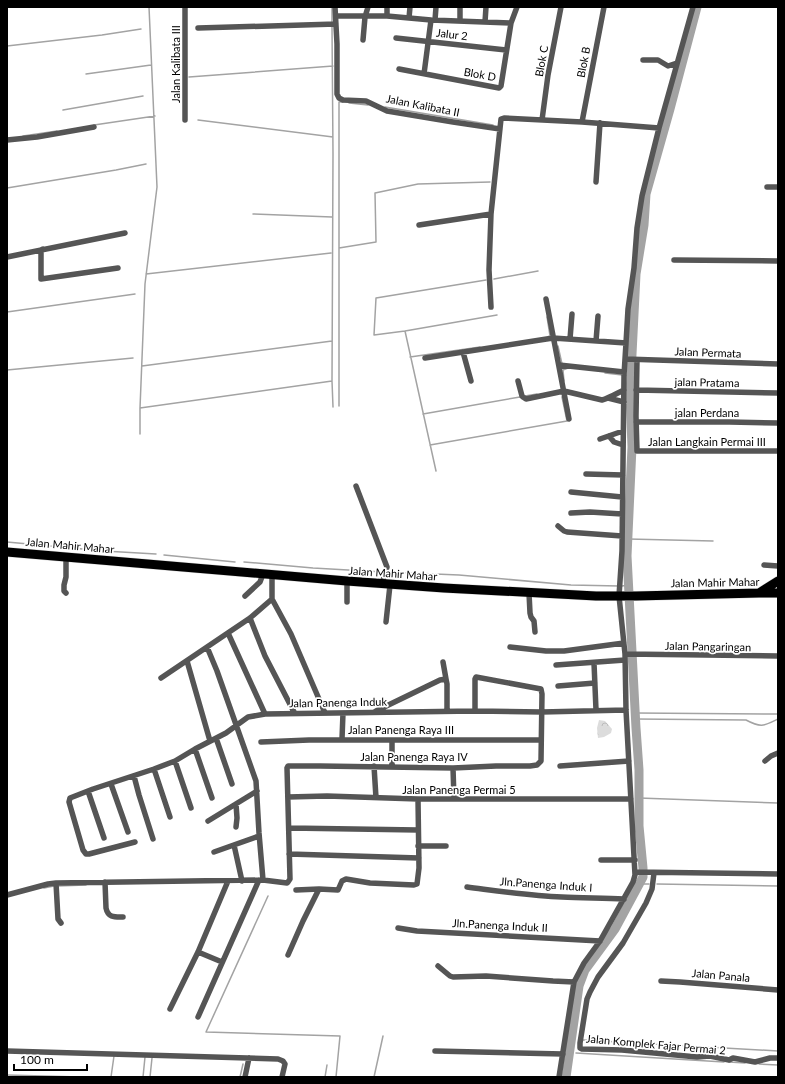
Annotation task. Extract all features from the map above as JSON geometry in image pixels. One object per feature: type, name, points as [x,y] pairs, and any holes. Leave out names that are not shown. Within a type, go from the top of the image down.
[{"type":"highway","name":"Jalan Mahir Mahar","points":[[7,552],[347,582],[529,593],[621,596],[778,593]]},
{"type":"highway","points":[[759,593],[778,581]]},
{"type":"street","name":"Jalan Kalibata III","points":[[185,7],[185,120]]},
{"type":"street","name":"Jalan Kalibata II","points":[[335,7],[337,94],[339,98],[343,100],[368,102],[387,111],[500,129]]},
{"type":"street","points":[[363,40],[365,17],[368,7]]},
{"type":"street","points":[[387,7],[387,16]]},
{"type":"street","points":[[409,18],[410,7]]},
{"type":"street","points":[[424,74],[428,41],[436,7]]},
{"type":"street","points":[[460,7],[460,21]]},
{"type":"street","points":[[486,7],[486,22]]},
{"type":"street","name":"Blok D","points":[[399,69],[499,88],[501,86],[511,23],[518,7]]},
{"type":"street","name":"Blok C","points":[[542,120],[560,7]]},
{"type":"street","name":"Blok B","points":[[582,122],[604,7]]},
{"type":"street","points":[[636,422],[636,390],[632,360],[626,343],[637,228],[642,196],[659,128],[693,7]]},
{"type":"street","points":[[336,16],[387,16],[433,20],[511,23]]},
{"type":"street","points":[[198,28],[336,24]]},
{"type":"street","name":"Jalur 2","points":[[396,38],[506,50]]},
{"type":"street","points":[[643,60],[658,60],[668,66],[677,63]]},
{"type":"street","points":[[491,307],[489,270],[491,214],[502,118],[600,123],[659,128]]},
{"type":"street","points":[[596,182],[600,123]]},
{"type":"street","points":[[7,140],[94,128]]},
{"type":"street","points":[[767,187],[778,187]]},
{"type":"street","points":[[419,225],[491,214]]},
{"type":"street","points":[[7,256],[125,233]]},
{"type":"street","points":[[41,250],[41,279],[118,268]]},
{"type":"street","points":[[674,260],[778,261]]},
{"type":"street","points":[[546,299],[569,419]]},
{"type":"street","points":[[570,339],[572,314]]},
{"type":"street","points":[[596,341],[598,316]]},
{"type":"street","points":[[425,358],[553,338],[626,343]]},
{"type":"street","points":[[463,352],[471,381]]},
{"type":"street","points":[[559,1077],[574,982],[584,962],[600,941],[624,899],[637,872],[634,860],[626,710],[626,656],[621,596],[624,372],[632,360]]},
{"type":"street","name":"Jalan Permata","points":[[632,360],[778,364]]},
{"type":"street","points":[[559,365],[624,372]]},
{"type":"street","points":[[518,381],[522,396],[525,398],[564,391],[602,400],[624,390]]},
{"type":"street","name":"jalan Pratama","points":[[636,390],[778,393]]},
{"type":"street","points":[[608,398],[624,402]]},
{"type":"street","name":"jalan Perdana","points":[[636,422],[778,423]]},
{"type":"street","name":"Jalan Langkain Permai III","points":[[636,422],[637,451],[778,451]]},
{"type":"street","points":[[600,439],[623,431]]},
{"type":"street","points":[[609,436],[614,442],[623,445]]},
{"type":"street","points":[[586,474],[623,475]]},
{"type":"street","points":[[356,486],[387,567],[386,622]]},
{"type":"street","points":[[571,492],[622,497]]},
{"type":"street","points":[[571,512],[622,514]]},
{"type":"street","points":[[558,526],[567,532],[622,536]]},
{"type":"street","points":[[66,558],[66,577],[64,585],[66,594]]},
{"type":"street","points":[[764,565],[778,566]]},
{"type":"street","points":[[245,596],[268,574]]},
{"type":"street","points":[[268,574],[272,599],[291,634],[325,713]]},
{"type":"street","points":[[347,582],[347,602]]},
{"type":"street","points":[[529,593],[530,613],[534,621],[535,632]]},
{"type":"street","points":[[161,678],[187,662],[250,618],[272,599]]},
{"type":"street","points":[[250,618],[265,656],[294,712]]},
{"type":"street","points":[[228,633],[265,714]]},
{"type":"street","points":[[510,646],[546,651],[564,651],[624,643]]},
{"type":"street","points":[[198,1017],[261,880],[256,780],[208,647]]},
{"type":"street","name":"Jalan Pangaringan","points":[[556,665],[594,663],[637,655],[778,656]]},
{"type":"street","points":[[187,662],[210,741]]},
{"type":"street","points":[[443,662],[447,684],[447,711]]},
{"type":"street","points":[[594,663],[596,710]]},
{"type":"street","points":[[475,711],[475,679],[478,677],[540,689],[542,694],[541,740]]},
{"type":"street","points":[[374,712],[440,680],[446,679]]},
{"type":"street","points":[[558,686],[595,683]]},
{"type":"street","name":"Jalan Panenga Induk","points":[[134,842],[86,854],[83,850],[69,802],[71,796],[175,761],[226,733],[248,717],[294,712],[542,712],[626,710]]},
{"type":"street","points":[[342,739],[343,713]]},
{"type":"street","points":[[216,738],[232,784]]},
{"type":"street","name":"Jalan Panenga Raya III","points":[[261,742],[342,739],[541,740]]},
{"type":"street","points":[[392,740],[392,766]]},
{"type":"street","name":"Jalan Panenga Raya IV","points":[[288,797],[288,766],[392,766],[453,768],[534,766],[541,762],[541,740]]},
{"type":"street","points":[[195,749],[212,798]]},
{"type":"street","points":[[765,761],[778,753]]},
{"type":"street","points":[[175,761],[191,808]]},
{"type":"street","points":[[560,766],[629,761]]},
{"type":"street","points":[[374,766],[376,798]]},
{"type":"street","points":[[453,768],[454,799]]},
{"type":"street","points":[[154,769],[170,817]]},
{"type":"street","points":[[134,776],[153,839]]},
{"type":"street","points":[[110,784],[128,832]]},
{"type":"street","points":[[88,791],[104,838]]},
{"type":"street","points":[[208,821],[257,791]]},
{"type":"street","name":"Jalan Panenga Permai 5","points":[[288,797],[327,796],[418,799],[631,800]]},
{"type":"street","points":[[7,895],[56,883],[261,880],[287,883],[290,879],[288,797]]},
{"type":"street","points":[[296,890],[338,890],[342,881],[346,879],[370,882],[416,884],[418,880],[419,858],[418,799]]},
{"type":"street","points":[[236,804],[236,827]]},
{"type":"street","points":[[288,828],[418,830]]},
{"type":"street","points":[[214,852],[259,836]]},
{"type":"street","points":[[234,845],[242,881]]},
{"type":"street","points":[[418,846],[446,846]]},
{"type":"street","points":[[289,854],[419,858]]},
{"type":"street","points":[[601,860],[634,860]]},
{"type":"street","points":[[637,872],[778,874]]},
{"type":"street","name":"Jalan Komplek Fajar Permai 2","points":[[654,873],[652,889],[646,903],[623,943],[598,977],[590,992],[587,999],[579,1047],[582,1049],[622,1050],[696,1057],[710,1056],[729,1060],[733,1058],[755,1062],[770,1058],[778,1058]]},
{"type":"street","points":[[170,1009],[198,952],[228,881]]},
{"type":"street","points":[[105,882],[107,912],[112,916],[123,917]]},
{"type":"street","points":[[56,883],[58,919],[61,923]]},
{"type":"street","name":"Jln.Panenga Induk I","points":[[467,886],[500,892],[535,895],[624,899]]},
{"type":"street","points":[[288,955],[319,889]]},
{"type":"street","name":"Jln.Panenga Induk II","points":[[398,928],[600,941]]},
{"type":"street","points":[[198,952],[222,962]]},
{"type":"street","points":[[438,966],[450,976],[454,977],[486,976],[574,982]]},
{"type":"street","name":"Jalan Panala","points":[[661,981],[778,990]]},
{"type":"street","points":[[7,1051],[278,1059],[285,1064],[282,1077]]},
{"type":"street","points":[[435,1051],[563,1054]]},
{"type":"street","points":[[245,1077],[249,1058]]},
{"type":"green space","points":[[599,720],[605,721],[612,729],[611,733],[604,737],[598,738],[597,728]]},
{"type":"waterway","points":[[140,434],[145,284],[157,187],[149,7]]},
{"type":"waterway","points":[[332,7],[332,23]]},
{"type":"waterway","points":[[566,1077],[579,986],[585,970],[615,929],[643,877],[639,826],[639,770],[627,556],[632,447],[630,394],[636,274],[644,225],[646,194],[697,7]]},
{"type":"waterway","points":[[332,27],[333,407]]},
{"type":"waterway","points":[[7,46],[141,29]]},
{"type":"waterway","points":[[86,74],[151,65]]},
{"type":"waterway","points":[[189,77],[333,66]]},
{"type":"waterway","points":[[63,110],[143,96]]},
{"type":"waterway","points":[[339,406],[339,102],[343,102]]},
{"type":"waterway","points":[[349,103],[368,105]]},
{"type":"waterway","points":[[385,107],[493,125]]},
{"type":"waterway","points":[[94,125],[155,116]]},
{"type":"waterway","points":[[198,120],[333,137]]},
{"type":"waterway","points":[[23,136],[57,131]]},
{"type":"waterway","points":[[7,188],[146,164]]},
{"type":"waterway","points":[[339,248],[376,242],[375,193],[418,184],[490,182]]},
{"type":"waterway","points":[[253,214],[332,217]]},
{"type":"waterway","points":[[146,274],[331,253]]},
{"type":"waterway","points":[[494,279],[538,271]]},
{"type":"waterway","points":[[405,331],[374,335],[376,298],[486,280]]},
{"type":"waterway","points":[[7,312],[135,294]]},
{"type":"waterway","points":[[436,471],[405,331],[497,315]]},
{"type":"waterway","points":[[548,317],[549,336]]},
{"type":"waterway","points":[[142,366],[332,341]]},
{"type":"waterway","points":[[558,346],[562,364]]},
{"type":"waterway","points":[[410,357],[480,347]]},
{"type":"waterway","points":[[7,370],[133,358]]},
{"type":"waterway","points":[[564,381],[563,370],[568,368]]},
{"type":"waterway","points":[[605,373],[631,376]]},
{"type":"waterway","points":[[140,408],[332,381]]},
{"type":"waterway","points":[[525,396],[537,394]]},
{"type":"waterway","points":[[430,445],[567,421],[562,397],[564,396]]},
{"type":"waterway","points":[[423,414],[520,397]]},
{"type":"waterway","points":[[628,539],[713,541]]},
{"type":"waterway","points":[[7,542],[156,554]]},
{"type":"waterway","points":[[164,555],[235,562]]},
{"type":"waterway","points":[[244,562],[383,572]]},
{"type":"waterway","points":[[387,572],[459,575],[571,585],[619,586]]},
{"type":"waterway","points":[[622,586],[628,585]]},
{"type":"waterway","points":[[627,607],[630,653]]},
{"type":"waterway","points":[[630,657],[636,742],[637,821],[643,868]]},
{"type":"waterway","points":[[635,713],[778,714]]},
{"type":"waterway","points":[[635,719],[746,720],[759,725],[778,719]]},
{"type":"waterway","points":[[639,798],[778,803]]},
{"type":"waterway","points":[[640,884],[649,884]]},
{"type":"waterway","points":[[657,884],[778,886]]},
{"type":"waterway","points":[[58,886],[86,885]]},
{"type":"waterway","points":[[44,888],[54,886]]},
{"type":"waterway","points":[[268,896],[206,1032],[340,1036],[336,1077]]},
{"type":"waterway","points":[[374,1077],[383,1036]]},
{"type":"waterway","points":[[583,1040],[778,1051]]},
{"type":"waterway","points":[[576,1053],[724,1062]]},
{"type":"waterway","points":[[111,1077],[114,1056]]},
{"type":"waterway","points":[[143,1077],[145,1057]]},
{"type":"waterway","points":[[150,1077],[152,1058]]},
{"type":"waterway","points":[[729,1062],[745,1063]]},
{"type":"waterway","points":[[240,1077],[243,1064]]},
{"type":"waterway","points":[[759,1064],[778,1065]]},
{"type":"waterway","points":[[325,1077],[327,1065]]},
{"type":"waterway","points":[[7,1075],[80,1077]]}]
